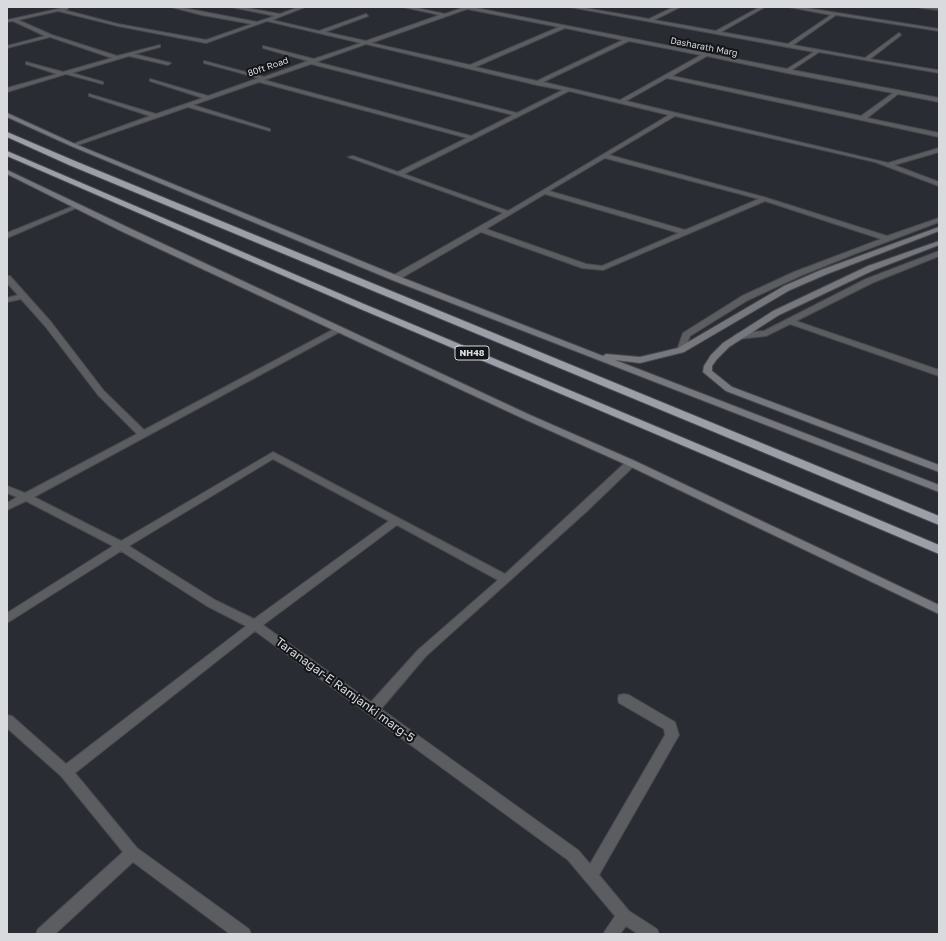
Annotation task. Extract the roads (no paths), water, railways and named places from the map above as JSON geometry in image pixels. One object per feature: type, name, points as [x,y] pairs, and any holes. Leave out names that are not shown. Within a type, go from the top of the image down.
[{"type":"highway","name":"NH48","points":[[7,134],[72,163],[939,521]]},
{"type":"highway","name":"NH48","points":[[7,153],[361,306],[939,550]]},
{"type":"street","points":[[7,22],[72,7]]},
{"type":"street","points":[[173,7],[202,14],[256,23]]},
{"type":"street","points":[[233,7],[280,15]]},
{"type":"street","points":[[59,10],[118,25],[206,42],[303,7]]},
{"type":"street","points":[[405,7],[445,15]]},
{"type":"street","name":"80ft Road","points":[[74,144],[468,7]]},
{"type":"street","name":"Dasharath Marg","points":[[468,7],[627,40],[939,100]]},
{"type":"street","points":[[572,7],[937,72]]},
{"type":"street","points":[[585,9],[591,7]]},
{"type":"street","points":[[649,21],[678,7]]},
{"type":"street","points":[[716,33],[763,7]]},
{"type":"street","points":[[791,7],[939,30]]},
{"type":"street","points":[[922,7],[939,9]]},
{"type":"street","points":[[788,46],[835,14]]},
{"type":"street","points":[[320,32],[366,15]]},
{"type":"street","points":[[14,20],[50,36],[117,58]]},
{"type":"street","points":[[267,20],[368,42],[537,83],[877,161],[939,184]]},
{"type":"street","points":[[470,67],[564,27]]},
{"type":"street","points":[[866,59],[899,34]]},
{"type":"street","points":[[7,47],[50,36]]},
{"type":"street","points":[[537,83],[627,40]]},
{"type":"street","points":[[7,90],[158,46]]},
{"type":"street","points":[[265,47],[312,62],[519,115]]},
{"type":"street","points":[[787,71],[818,51]]},
{"type":"street","points":[[128,54],[168,64]]},
{"type":"street","points":[[620,102],[705,55]]},
{"type":"street","points":[[206,62],[261,79],[473,138]]},
{"type":"street","points":[[28,63],[101,83]]},
{"type":"street","points":[[666,76],[939,135]]},
{"type":"street","points":[[152,80],[208,98]]},
{"type":"street","points":[[401,175],[399,174],[568,90]]},
{"type":"street","points":[[863,118],[897,92]]},
{"type":"street","points":[[91,95],[155,116]]},
{"type":"street","points":[[187,105],[268,130]]},
{"type":"street","points":[[395,278],[544,192],[674,114]]},
{"type":"street","points":[[7,115],[395,278],[939,489]]},
{"type":"street","points":[[887,165],[939,150]]},
{"type":"street","points":[[604,156],[765,200],[885,238]]},
{"type":"street","points":[[351,157],[508,213]]},
{"type":"street","points":[[7,172],[527,417],[631,463],[939,610]]},
{"type":"street","points":[[544,192],[686,232]]},
{"type":"street","points":[[480,229],[585,266],[603,268],[765,200]]},
{"type":"street","points":[[7,236],[78,206]]},
{"type":"street","points":[[681,350],[686,335],[745,298],[797,274],[885,238],[939,220]]},
{"type":"street","points":[[595,356],[640,360],[681,350],[787,288],[824,272],[939,229]]},
{"type":"street","points":[[939,243],[871,268],[776,313],[738,336],[714,357],[706,372],[729,389],[939,469]]},
{"type":"street","points":[[738,336],[766,333],[869,281],[939,253]]},
{"type":"street","points":[[7,278],[48,324],[101,392],[144,435]]},
{"type":"street","points":[[7,300],[23,296]]},
{"type":"street","points":[[789,321],[938,373]]},
{"type":"street","points":[[7,507],[341,329]]},
{"type":"street","points":[[7,619],[121,546],[273,455],[506,579]]},
{"type":"street","points":[[373,710],[422,653],[582,510],[631,463]]},
{"type":"street","name":"Taranagar-E Ramjanki marg-5","points":[[7,489],[26,497],[121,546],[212,603],[256,626],[573,855],[624,916],[651,934]]},
{"type":"street","points":[[66,772],[396,521]]},
{"type":"street","points":[[590,877],[672,736],[670,726],[624,699]]},
{"type":"street","points":[[7,720],[66,772],[132,853],[242,934]]},
{"type":"street","points":[[44,934],[132,853]]},
{"type":"street","points":[[611,934],[624,916]]}]
